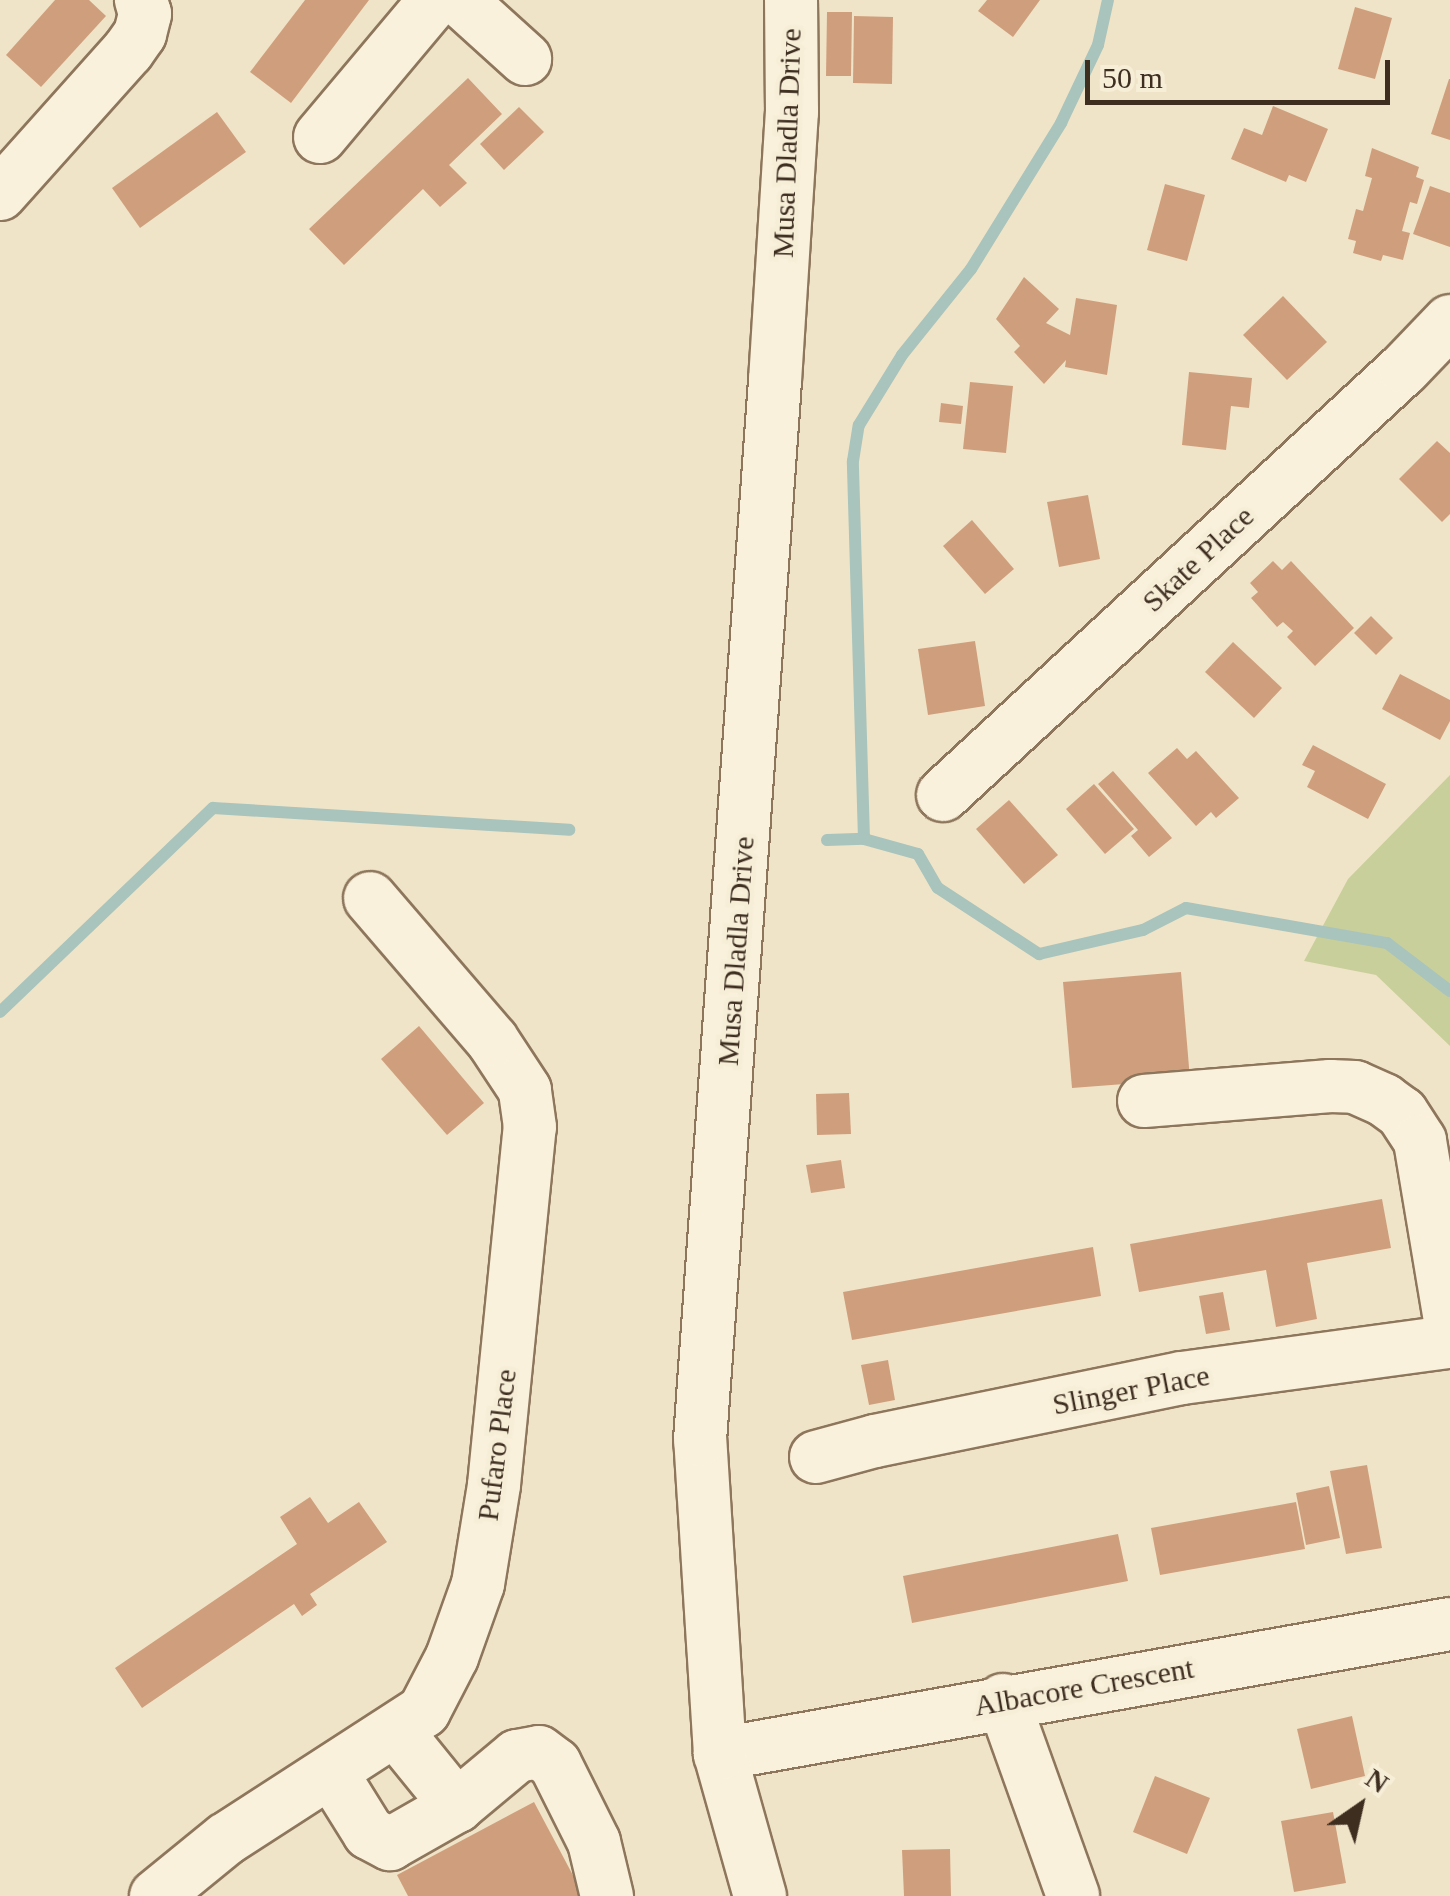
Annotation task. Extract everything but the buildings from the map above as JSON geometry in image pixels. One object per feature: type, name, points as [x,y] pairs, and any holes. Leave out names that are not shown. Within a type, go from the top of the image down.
[{"type":"street","points":[[0,194],[128,52],[140,34],[146,14],[141,0]]},
{"type":"street","points":[[320,137],[435,0]]},
{"type":"street","points":[[460,0],[524,59]]},
{"type":"street","name":"Musa Dladla Drive","points":[[760,1896],[720,1754],[700,1440],[792,112],[791,0]]},
{"type":"street","name":"Skate Place","points":[[943,795],[1406,368],[1450,321]]},
{"type":"street","name":"Pufaro Place","points":[[156,1896],[226,1839],[396,1731],[432,1701],[478,1584],[494,1485],[530,1128],[525,1090],[511,1064],[370,898]]},
{"type":"street","points":[[1144,1101],[1330,1086],[1355,1088],[1402,1112],[1420,1141],[1450,1320]]},
{"type":"street","name":"Slinger Place","points":[[816,1457],[875,1441],[1182,1378],[1450,1342]]},
{"type":"street","name":"Albacore Crescent","points":[[720,1754],[1003,1700],[1450,1624]]},
{"type":"street","points":[[1003,1700],[1073,1896]]},
{"type":"street","points":[[396,1731],[457,1806]]},
{"type":"street","points":[[330,1772],[370,1833],[383,1842],[399,1842],[457,1806],[517,1756],[529,1752],[547,1756],[594,1842],[607,1896]]},
{"type":"green space","points":[[1450,775],[1450,1046],[1376,975],[1304,961],[1348,879]]},
{"type":"waterway","points":[[864,839],[853,461],[859,425],[902,355],[971,269],[1061,123],[1098,45],[1108,0]]},
{"type":"waterway","points":[[0,1012],[213,808],[569,830]]},
{"type":"waterway","points":[[827,840],[864,839],[918,854],[938,888],[1039,954],[1143,930],[1186,908],[1387,943],[1450,991]]}]
